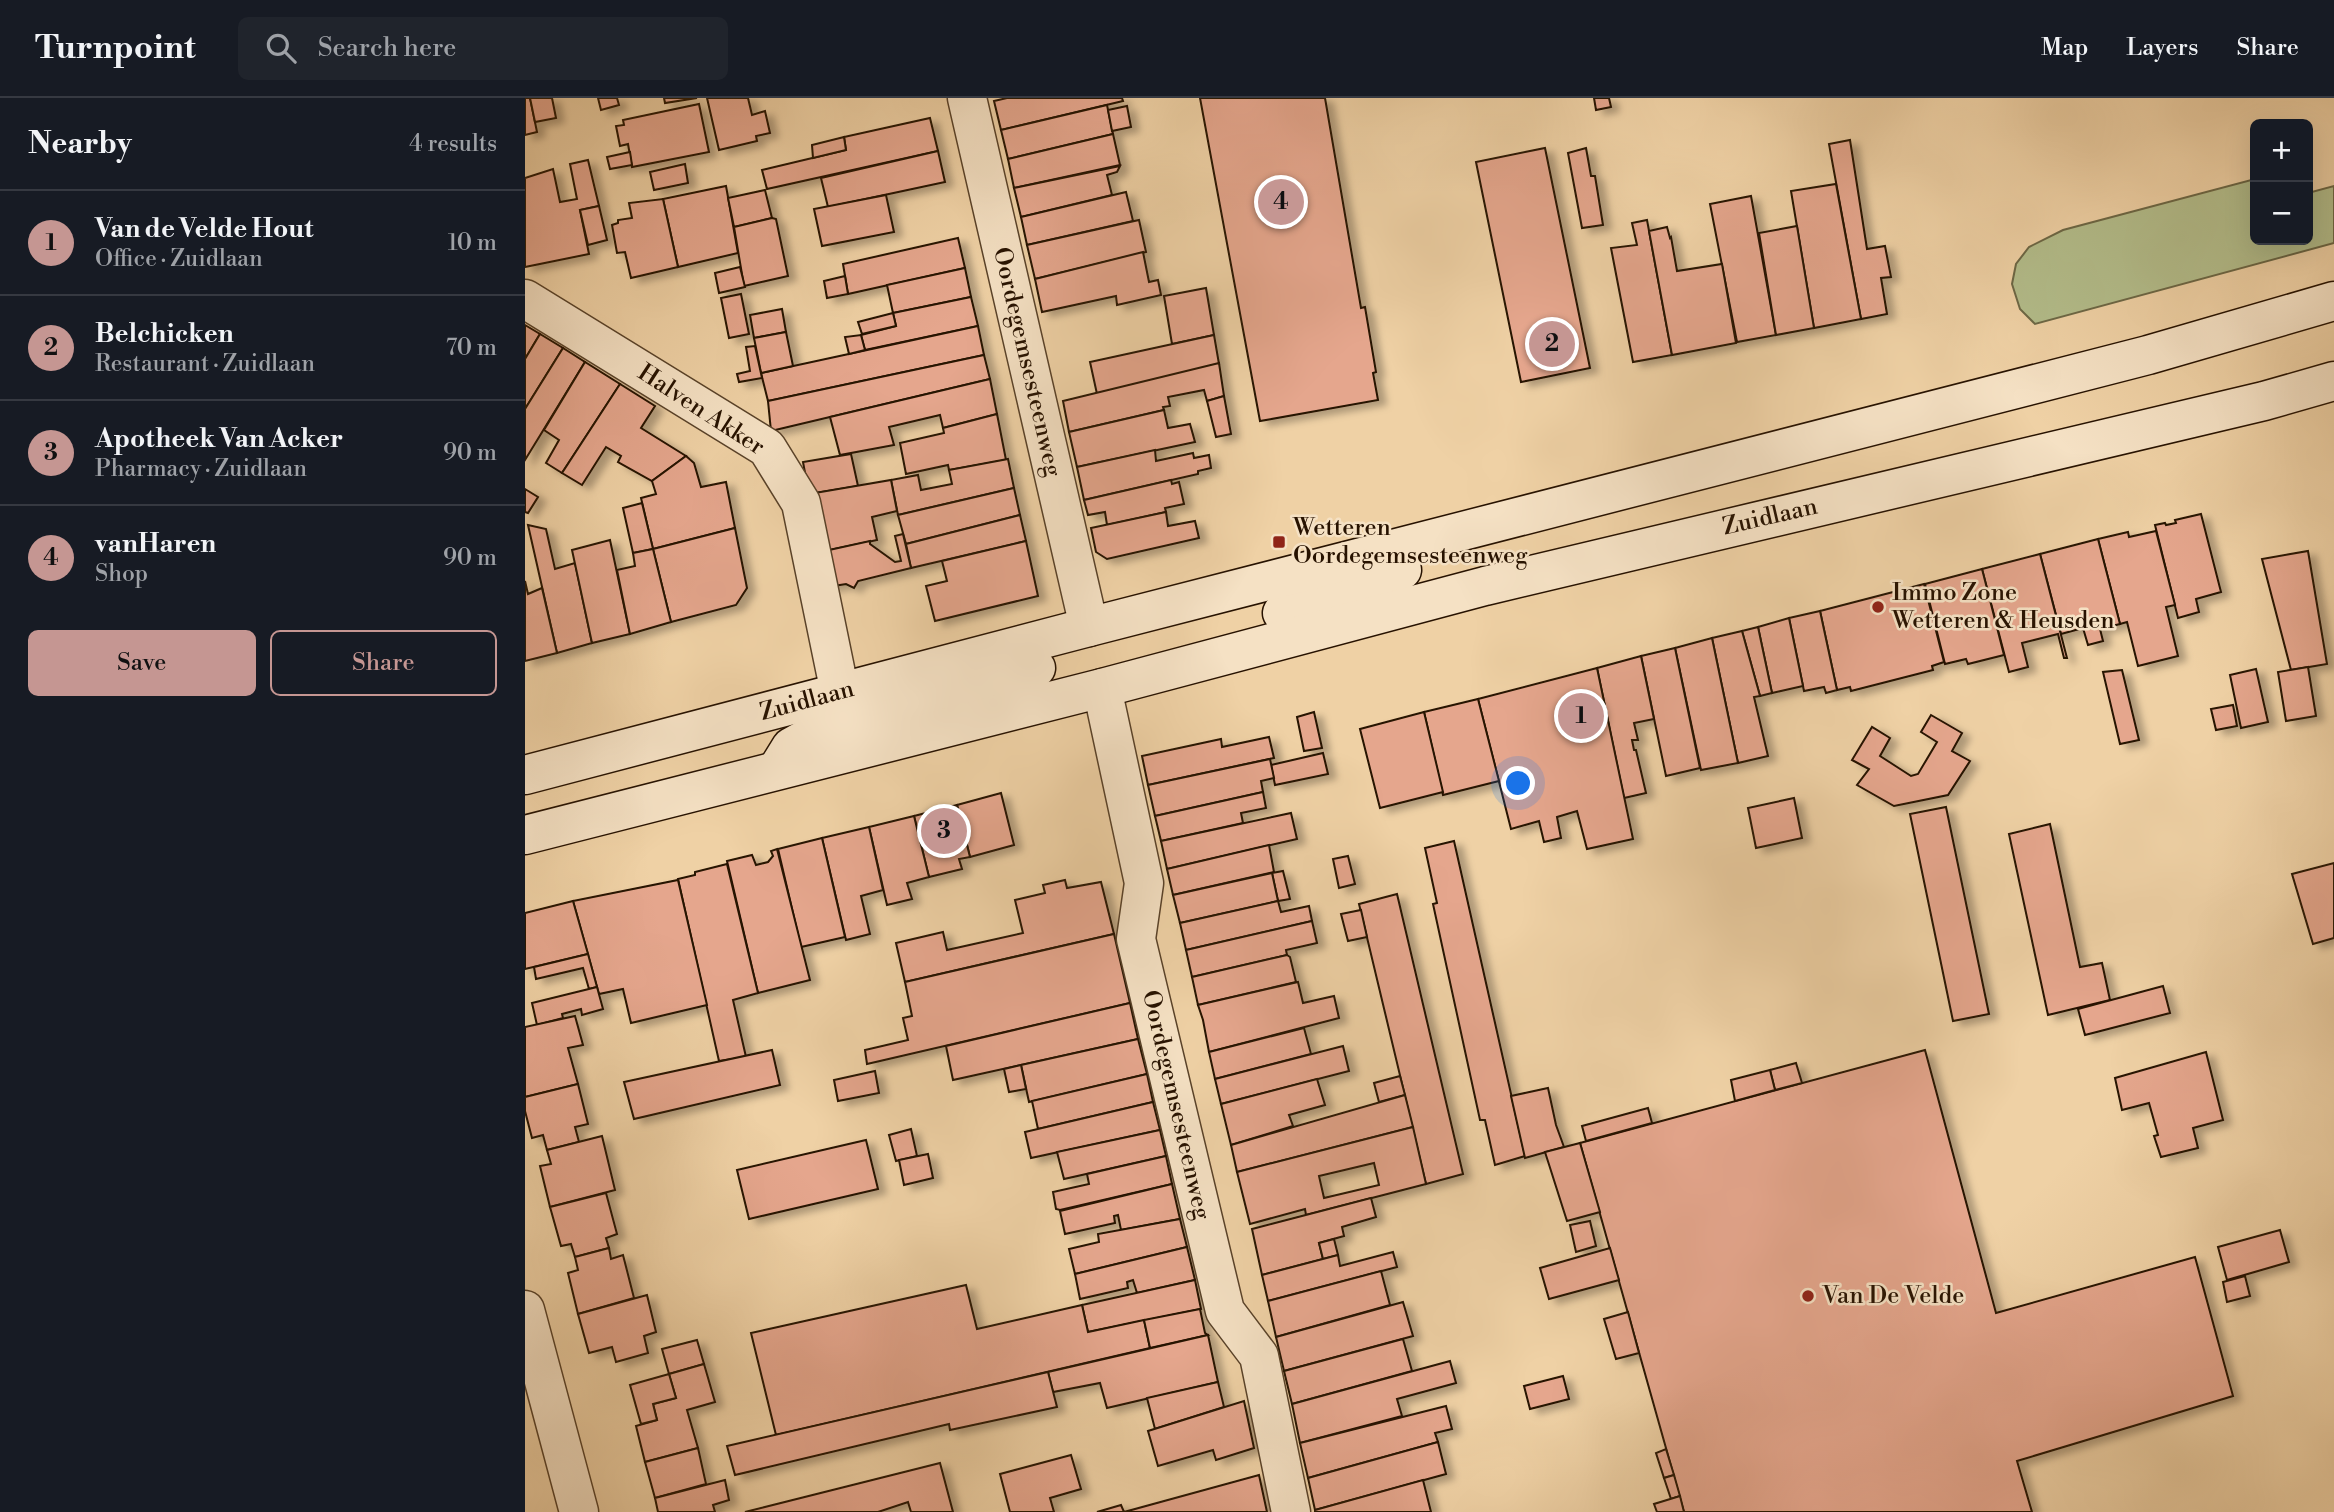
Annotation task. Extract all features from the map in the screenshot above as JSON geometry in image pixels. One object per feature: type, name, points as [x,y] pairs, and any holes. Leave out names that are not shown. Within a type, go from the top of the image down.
[{"type":"main road","name":"Oordegemsesteenweg","points":[[967,98],[1089,627]]},
{"type":"main road","name":"Halven Akker","points":[[525,299],[767,448],[801,503],[840,693]]},
{"type":"main road","name":"Zuidlaan","points":[[525,775],[2147,355],[2334,301]]},
{"type":"main road","name":"Zuidlaan","points":[[525,835],[1102,688],[1485,586],[2264,401],[2334,381]]},
{"type":"main road","points":[[1207,660],[1219,638],[1242,623],[1332,599],[1367,580],[1466,554],[1481,542],[1489,525]]},
{"type":"main road","name":"Zuidlaan","points":[[775,772],[791,747],[818,732],[944,698],[991,680],[1077,655],[1087,644],[1089,627]]},
{"type":"main road","name":"Oordegemsesteenweg","points":[[1102,688],[1143,883],[1136,939],[1225,1311],[1259,1356],[1291,1512]]},
{"type":"main road","points":[[525,1310],[579,1512]]},
{"type":"green space","points":[[2250,180],[2250,245],[2313,245],[2313,192],[2334,186],[2334,243],[2035,324],[2020,309],[2012,284],[2016,264],[2029,247],[2063,230]]},
{"type":"building","points":[[525,98],[530,98],[537,132],[525,135]]},
{"type":"building","points":[[530,98],[552,98],[556,118],[535,122]]},
{"type":"building","points":[[598,98],[617,98],[619,105],[601,110]]},
{"type":"building","points":[[664,98],[697,98],[665,103]]},
{"type":"building","points":[[707,98],[748,98],[752,115],[765,111],[770,133],[756,136],[757,141],[719,150]]},
{"type":"building","points":[[1007,98],[1122,98],[1123,101],[1001,130],[994,101]]},
{"type":"building","points":[[1200,98],[1325,98],[1361,308],[1365,307],[1378,400],[1260,421]]},
{"type":"building","points":[[1594,98],[1609,98],[1611,107],[1596,110]]},
{"type":"building","points":[[699,104],[709,152],[632,167],[628,144],[620,146],[616,126],[624,125],[623,120]]},
{"type":"building","points":[[1107,105],[1113,134],[1008,159],[1001,130]]},
{"type":"building","points":[[1127,106],[1131,127],[1112,131],[1108,110]]},
{"type":"building","points":[[930,118],[938,151],[767,189],[762,170],[846,150],[844,137]]},
{"type":"building","points":[[1113,134],[1120,165],[1014,188],[1008,159]]},
{"type":"building","points":[[844,137],[846,150],[813,158],[812,145]]},
{"type":"building","points":[[1850,140],[1867,249],[1885,246],[1891,277],[1881,278],[1887,314],[1861,319],[1829,144]]},
{"type":"building","points":[[1545,148],[1590,368],[1521,382],[1476,162]]},
{"type":"building","points":[[1586,148],[1591,176],[1595,176],[1603,225],[1582,228],[1568,153]]},
{"type":"building","points":[[938,151],[945,182],[828,207],[821,178]]},
{"type":"building","points":[[630,152],[632,165],[610,169],[607,157]]},
{"type":"building","points":[[588,160],[599,206],[580,210],[589,254],[525,267],[525,178],[553,169],[560,202],[577,199],[570,164]]},
{"type":"building","points":[[685,164],[688,183],[654,190],[650,172]]},
{"type":"building","points":[[1120,166],[1117,172],[1107,175],[1112,195],[1021,217],[1014,188]]},
{"type":"building","points":[[1836,184],[1861,319],[1814,328],[1791,191]]},
{"type":"building","points":[[726,186],[738,253],[678,267],[663,199]]},
{"type":"building","points":[[765,190],[772,218],[734,227],[728,198]]},
{"type":"building","points":[[1126,192],[1133,221],[1027,245],[1021,217]]},
{"type":"building","points":[[886,195],[894,232],[822,246],[814,209]]},
{"type":"building","points":[[1751,196],[1776,335],[1737,342],[1710,204]]},
{"type":"building","points":[[663,199],[678,267],[631,278],[625,252],[617,253],[612,225],[618,223],[618,220],[632,218],[629,203]]},
{"type":"building","points":[[599,206],[607,240],[588,245],[580,210]]},
{"type":"building","points":[[776,219],[788,276],[744,286],[734,227]]},
{"type":"building","points":[[1139,220],[1146,252],[1035,279],[1027,245]]},
{"type":"building","points":[[1647,220],[1672,355],[1633,362],[1611,248],[1637,245],[1632,223]]},
{"type":"building","points":[[1797,226],[1814,328],[1776,335],[1759,233]]},
{"type":"building","points":[[1667,227],[1677,271],[1722,264],[1736,343],[1672,355],[1649,231]]},
{"type":"building","points":[[958,238],[965,268],[848,294],[843,264]]},
{"type":"building","points":[[1143,252],[1149,282],[1158,280],[1161,295],[1117,305],[1116,296],[1042,312],[1035,279]]},
{"type":"building","points":[[740,267],[745,287],[719,293],[715,273]]},
{"type":"building","points":[[965,268],[971,297],[893,313],[887,285]]},
{"type":"building","points":[[845,276],[848,294],[827,298],[824,281]]},
{"type":"building","points":[[1206,288],[1214,335],[1172,344],[1164,296]]},
{"type":"building","points":[[741,294],[749,334],[729,338],[721,298]]},
{"type":"building","points":[[971,297],[978,326],[865,350],[861,335],[896,326],[893,313]]},
{"type":"building","points":[[782,309],[786,332],[754,338],[750,315]]},
{"type":"building","points":[[893,313],[896,326],[862,334],[858,322]]},
{"type":"building","points":[[525,325],[540,334],[525,359]]},
{"type":"building","points":[[978,326],[984,355],[768,401],[761,373]]},
{"type":"building","points":[[786,332],[793,366],[761,373],[754,338]]},
{"type":"building","points":[[540,334],[563,348],[525,409],[525,359]]},
{"type":"building","points":[[861,335],[865,350],[849,354],[845,337]]},
{"type":"building","points":[[1214,335],[1219,364],[1097,394],[1090,362]]},
{"type":"building","points":[[755,346],[762,378],[739,382],[737,374],[750,371],[746,347]]},
{"type":"building","points":[[563,348],[585,362],[525,460],[525,409]]},
{"type":"building","points":[[984,355],[990,379],[771,431],[768,401]]},
{"type":"building","points":[[585,362],[620,384],[562,473],[546,463],[559,440],[544,430]]},
{"type":"building","points":[[1219,363],[1224,396],[1207,401],[1204,390],[1168,397],[1170,406],[1163,407],[1164,410],[1069,432],[1063,401]]},
{"type":"building","points":[[990,379],[997,414],[943,428],[940,415],[889,427],[894,445],[840,455],[830,417]]},
{"type":"building","points":[[620,384],[655,406],[641,428],[686,456],[652,481],[618,462],[621,456],[606,447],[582,485],[562,473]]},
{"type":"building","points":[[1224,396],[1231,434],[1216,437],[1207,401]]},
{"type":"building","points":[[1164,410],[1168,428],[1190,424],[1195,442],[1077,467],[1069,432]]},
{"type":"building","points":[[997,414],[1006,460],[949,470],[948,465],[906,474],[900,443],[944,433],[943,428]]},
{"type":"building","points":[[1155,450],[1156,461],[1193,453],[1194,458],[1209,455],[1211,468],[1198,471],[1198,474],[1084,500],[1077,467]]},
{"type":"building","points":[[851,454],[858,486],[809,494],[803,462]]},
{"type":"building","points":[[686,456],[694,463],[701,487],[726,482],[735,528],[653,549],[641,498],[656,494],[652,481]]},
{"type":"building","points":[[1008,459],[1014,488],[898,515],[891,480],[918,475],[921,490],[952,484],[949,470]]},
{"type":"building","points":[[891,480],[897,511],[872,517],[877,540],[820,552],[809,494]]},
{"type":"building","points":[[1171,480],[1172,484],[1179,482],[1184,504],[1165,508],[1166,512],[1107,525],[1105,512],[1088,515],[1084,500]]},
{"type":"building","points":[[1014,488],[1020,515],[906,544],[898,515]]},
{"type":"building","points":[[525,489],[538,497],[528,513],[525,512]]},
{"type":"building","points":[[642,503],[653,549],[633,553],[623,508]]},
{"type":"building","points":[[1166,512],[1168,526],[1195,521],[1199,538],[1107,559],[1096,552],[1091,528]]},
{"type":"building","points":[[2201,514],[2221,592],[2196,599],[2199,612],[2178,618],[2155,525],[2176,523],[2175,520]]},
{"type":"building","points":[[1020,515],[1026,541],[911,568],[906,544]]},
{"type":"building","points":[[528,525],[546,529],[555,569],[575,563],[592,643],[557,653]]},
{"type":"building","points":[[735,528],[747,588],[736,605],[671,622],[653,549]]},
{"type":"building","points":[[2156,531],[2175,605],[2166,607],[2178,656],[2138,666],[2127,622],[2120,624],[2098,539],[2128,532],[2129,537]]},
{"type":"building","points":[[903,534],[911,568],[858,581],[854,588],[846,584],[827,587],[820,552],[870,541],[870,544],[895,562],[901,561],[895,536]]},
{"type":"building","points":[[2098,539],[2120,624],[2100,629],[2103,641],[2088,645],[2083,628],[2061,634],[2040,554]]},
{"type":"building","points":[[610,540],[630,634],[592,643],[572,550]]},
{"type":"building","points":[[1026,541],[1038,596],[935,621],[926,586],[947,581],[942,561]]},
{"type":"building","points":[[653,549],[671,622],[630,634],[617,570],[635,566],[633,553]]},
{"type":"building","points":[[2308,551],[2327,664],[2291,670],[2262,559]]},
{"type":"building","points":[[2040,554],[2067,658],[2064,658],[2058,634],[2022,643],[2028,667],[2009,672],[1982,569]]},
{"type":"building","points":[[1982,569],[2004,655],[1968,664],[1966,659],[1945,664],[1925,584]]},
{"type":"building","points":[[525,581],[528,594],[542,588],[557,653],[525,661]]},
{"type":"building","points":[[1924,584],[1944,662],[1932,666],[1933,670],[1851,691],[1850,687],[1837,690],[1820,611]]},
{"type":"building","points":[[1820,611],[1837,690],[1826,693],[1824,687],[1804,691],[1789,618]]},
{"type":"building","points":[[1789,618],[1803,686],[1772,693],[1758,627]]},
{"type":"building","points":[[1758,627],[1772,693],[1760,696],[1742,631]]},
{"type":"building","points":[[1742,631],[1760,696],[1754,697],[1768,756],[1738,763],[1712,638]]},
{"type":"building","points":[[1712,638],[1738,763],[1701,770],[1675,648]]},
{"type":"building","points":[[1675,648],[1700,768],[1666,776],[1641,656]]},
{"type":"building","points":[[1641,656],[1654,719],[1634,723],[1638,740],[1632,740],[1646,793],[1624,798],[1597,668]]},
{"type":"building","points":[[2308,667],[2316,716],[2286,721],[2278,672]]},
{"type":"building","points":[[1597,668],[1633,839],[1587,849],[1577,811],[1557,817],[1561,838],[1544,842],[1539,821],[1511,829],[1478,699]]},
{"type":"building","points":[[2256,669],[2268,722],[2241,728],[2230,675]]},
{"type":"building","points":[[2122,670],[2139,740],[2120,744],[2103,672]]},
{"type":"building","points":[[1478,699],[1499,781],[1443,795],[1424,712]]},
{"type":"building","points":[[2233,705],[2237,726],[2216,730],[2211,709]]},
{"type":"building","points":[[1314,712],[1322,748],[1304,751],[1297,717]]},
{"type":"building","points":[[1424,712],[1443,792],[1380,808],[1360,729]]},
{"type":"building","points":[[1931,715],[1962,733],[1952,751],[1970,761],[1948,795],[1894,806],[1857,785],[1869,769],[1852,760],[1872,727],[1890,738],[1880,756],[1911,776],[1918,774],[1937,742],[1921,732]]},
{"type":"building","points":[[1269,737],[1274,758],[1148,785],[1142,756],[1221,739],[1222,747]]},
{"type":"building","points":[[1323,753],[1328,774],[1275,785],[1271,765]]},
{"type":"building","points":[[1270,759],[1274,778],[1261,781],[1263,792],[1155,816],[1148,785]]},
{"type":"building","points":[[1263,792],[1266,808],[1241,813],[1243,823],[1161,841],[1155,816]]},
{"type":"building","points":[[1001,793],[1014,845],[970,857],[957,805]]},
{"type":"building","points":[[1794,798],[1802,838],[1756,848],[1748,808]]},
{"type":"building","points":[[957,805],[970,857],[959,859],[962,869],[929,877],[914,816]]},
{"type":"building","points":[[1946,807],[1989,1014],[1953,1021],[1910,814]]},
{"type":"building","points":[[1291,813],[1297,839],[1167,869],[1161,841]]},
{"type":"building","points":[[914,816],[929,877],[907,883],[912,899],[887,905],[869,827]]},
{"type":"building","points":[[2050,824],[2080,967],[2102,963],[2110,1000],[2048,1015],[2009,834]]},
{"type":"building","points":[[869,827],[883,890],[861,896],[870,934],[846,940],[822,838]]},
{"type":"building","points":[[822,838],[845,937],[801,947],[778,849]]},
{"type":"building","points":[[1454,841],[1525,1156],[1495,1165],[1485,1120],[1480,1120],[1433,904],[1437,903],[1425,848]]},
{"type":"building","points":[[1269,845],[1274,872],[1173,895],[1167,869]]},
{"type":"building","points":[[777,849],[810,980],[758,993],[727,861],[752,855],[756,865],[768,862],[773,856],[771,851]]},
{"type":"building","points":[[1348,856],[1355,884],[1339,888],[1333,859]]},
{"type":"building","points":[[2334,863],[2334,938],[2313,944],[2292,874]]},
{"type":"building","points":[[727,864],[758,993],[733,1000],[746,1057],[719,1061],[678,879]]},
{"type":"building","points":[[1283,871],[1290,899],[1278,901],[1272,873]]},
{"type":"building","points":[[1272,873],[1278,901],[1180,923],[1173,895]]},
{"type":"building","points":[[678,880],[707,1005],[631,1023],[623,989],[599,994],[573,901]]},
{"type":"building","points":[[1065,880],[1067,888],[1101,882],[1114,934],[905,982],[896,943],[943,932],[947,950],[1023,933],[1015,900],[1045,893],[1043,885]]},
{"type":"building","points":[[1397,894],[1463,1174],[1426,1184],[1359,904]]},
{"type":"building","points":[[573,901],[588,954],[525,969],[525,913]]},
{"type":"building","points":[[1278,901],[1281,912],[1309,906],[1312,921],[1186,950],[1180,923]]},
{"type":"building","points":[[1361,910],[1367,937],[1348,941],[1341,914]]},
{"type":"building","points":[[1312,921],[1317,943],[1286,950],[1287,955],[1192,977],[1186,950]]},
{"type":"building","points":[[1114,934],[1130,1003],[867,1064],[865,1050],[908,1040],[903,1018],[912,1016],[905,982]]},
{"type":"building","points":[[588,954],[597,987],[589,989],[583,968],[536,979],[534,967]]},
{"type":"building","points":[[1287,955],[1290,957],[1296,982],[1198,1005],[1192,977]]},
{"type":"building","points":[[1298,982],[1303,1003],[1334,996],[1339,1018],[1209,1052],[1198,1005]]},
{"type":"building","points":[[2163,986],[2170,1013],[2085,1035],[2078,1009]]},
{"type":"building","points":[[597,987],[603,1009],[582,1015],[581,1009],[562,1014],[563,1018],[537,1025],[532,1003]]},
{"type":"building","points":[[1130,1003],[1138,1039],[953,1080],[946,1046]]},
{"type":"building","points":[[575,1016],[583,1045],[568,1048],[578,1084],[525,1097],[525,1027]]},
{"type":"building","points":[[1304,1028],[1311,1054],[1215,1079],[1209,1052]]},
{"type":"building","points":[[1138,1039],[1147,1074],[1029,1102],[1021,1065]]},
{"type":"building","points":[[1343,1046],[1349,1071],[1221,1104],[1215,1079]]},
{"type":"building","points":[[772,1050],[780,1085],[634,1119],[624,1082]]},
{"type":"building","name":"Van De Velde","points":[[1925,1050],[1996,1313],[2195,1257],[2233,1396],[2017,1461],[2032,1512],[1684,1512],[1580,1143]]},
{"type":"building","points":[[2206,1052],[2223,1120],[2193,1128],[2198,1148],[2161,1157],[2154,1136],[2158,1135],[2149,1103],[2122,1110],[2115,1078]]},
{"type":"building","points":[[1796,1063],[1802,1083],[1775,1090],[1770,1070]]},
{"type":"building","points":[[1021,1065],[1026,1089],[1009,1092],[1004,1069]]},
{"type":"building","points":[[1770,1070],[1775,1090],[1735,1101],[1731,1080]]},
{"type":"building","points":[[875,1071],[879,1093],[838,1101],[834,1080]]},
{"type":"building","points":[[1147,1074],[1153,1102],[1038,1129],[1032,1101]]},
{"type":"building","points":[[1400,1076],[1405,1095],[1379,1102],[1374,1083]]},
{"type":"building","points":[[1317,1079],[1325,1105],[1289,1115],[1293,1126],[1231,1145],[1221,1104]]},
{"type":"building","points":[[578,1084],[588,1124],[575,1127],[579,1142],[547,1150],[543,1135],[532,1138],[525,1111],[525,1097]]},
{"type":"building","points":[[1548,1088],[1564,1147],[1525,1158],[1511,1096]]},
{"type":"building","points":[[1405,1095],[1413,1127],[1237,1172],[1231,1145]]},
{"type":"building","points":[[1153,1102],[1160,1130],[1031,1158],[1025,1132]]},
{"type":"building","points":[[1648,1108],[1652,1123],[1586,1141],[1582,1126]]},
{"type":"building","points":[[1413,1127],[1426,1184],[1306,1215],[1305,1209],[1250,1224],[1237,1172]],"holes":[[[1374,1163],[1379,1185],[1324,1198],[1319,1176]]]},
{"type":"building","points":[[911,1129],[917,1156],[896,1161],[889,1135]]},
{"type":"building","points":[[1160,1130],[1166,1156],[1064,1179],[1057,1152]]},
{"type":"building","points":[[602,1136],[615,1190],[550,1207],[540,1166],[551,1164],[547,1150]]},
{"type":"building","points":[[866,1140],[878,1189],[749,1219],[737,1170]]},
{"type":"building","points":[[1580,1143],[1600,1212],[1567,1221],[1545,1152]]},
{"type":"building","points":[[928,1154],[933,1178],[904,1185],[899,1160]]},
{"type":"building","points":[[1166,1156],[1172,1184],[1056,1209],[1053,1192],[1089,1184],[1087,1174]]},
{"type":"building","points":[[1172,1184],[1180,1219],[1121,1230],[1118,1215],[1114,1216],[1115,1223],[1065,1234],[1060,1211]]},
{"type":"building","points":[[606,1193],[617,1234],[606,1238],[609,1248],[575,1257],[571,1244],[561,1246],[550,1207]]},
{"type":"building","points":[[1371,1198],[1376,1217],[1342,1227],[1344,1236],[1319,1243],[1323,1259],[1262,1275],[1252,1229]]},
{"type":"building","points":[[1180,1219],[1187,1247],[1075,1274],[1069,1249],[1099,1242],[1098,1234]]},
{"type":"building","points":[[1590,1221],[1596,1246],[1576,1252],[1570,1225]]},
{"type":"building","points":[[2280,1230],[2289,1262],[2227,1280],[2218,1247]]},
{"type":"building","points":[[1334,1239],[1338,1255],[1323,1259],[1319,1243]]},
{"type":"building","points":[[1187,1247],[1195,1280],[1137,1293],[1133,1280],[1127,1282],[1128,1288],[1080,1299],[1075,1274]]},
{"type":"building","points":[[609,1248],[611,1259],[623,1255],[634,1298],[578,1314],[568,1273],[578,1270],[575,1257]]},
{"type":"building","points":[[1610,1248],[1619,1280],[1549,1299],[1540,1268]]},
{"type":"building","points":[[1393,1252],[1397,1267],[1268,1301],[1262,1275],[1338,1255],[1340,1266]]},
{"type":"building","points":[[1381,1271],[1390,1305],[1276,1337],[1268,1301]]},
{"type":"building","points":[[2245,1276],[2250,1296],[2227,1302],[2223,1282]]},
{"type":"building","points":[[1195,1280],[1201,1309],[1088,1332],[1082,1305]]},
{"type":"building","points":[[966,1285],[977,1329],[1082,1305],[1088,1332],[1144,1320],[1150,1348],[776,1435],[751,1333]]},
{"type":"building","points":[[647,1295],[656,1332],[644,1336],[648,1353],[616,1362],[612,1347],[589,1353],[578,1314]]},
{"type":"building","points":[[1403,1302],[1413,1336],[1284,1371],[1276,1337]]},
{"type":"building","points":[[1200,1309],[1205,1333],[1208,1335],[1150,1348],[1144,1320]]},
{"type":"building","points":[[1628,1312],[1639,1353],[1616,1359],[1604,1319]]},
{"type":"building","points":[[1208,1335],[1218,1382],[1107,1408],[1100,1383],[1053,1392],[1048,1372]]},
{"type":"building","points":[[1403,1339],[1412,1371],[1292,1404],[1284,1371]]},
{"type":"building","points":[[697,1340],[704,1364],[669,1374],[662,1349]]},
{"type":"building","points":[[1450,1361],[1456,1383],[1397,1399],[1402,1416],[1300,1443],[1292,1404]]},
{"type":"building","points":[[704,1364],[715,1402],[687,1410],[698,1448],[645,1462],[636,1426],[657,1420],[653,1404],[676,1398],[669,1374]]},
{"type":"building","points":[[1048,1372],[1057,1407],[950,1430],[949,1424],[735,1475],[727,1446]]},
{"type":"building","points":[[669,1374],[676,1398],[653,1404],[657,1420],[641,1424],[630,1385]]},
{"type":"building","points":[[1563,1376],[1569,1399],[1530,1409],[1524,1386]]},
{"type":"building","points":[[1218,1382],[1224,1407],[1155,1429],[1147,1398]]},
{"type":"building","points":[[1244,1401],[1254,1448],[1216,1460],[1213,1450],[1158,1466],[1148,1431]]},
{"type":"building","points":[[1446,1406],[1452,1429],[1435,1433],[1438,1442],[1308,1478],[1300,1443]]},
{"type":"building","points":[[1438,1442],[1446,1474],[1315,1510],[1308,1478]]},
{"type":"building","points":[[698,1448],[706,1484],[655,1498],[645,1462]]},
{"type":"building","points":[[1666,1449],[1674,1475],[1664,1478],[1656,1453]]},
{"type":"building","points":[[1071,1455],[1081,1489],[1050,1498],[1054,1512],[1010,1512],[1000,1474]]},
{"type":"building","points":[[940,1463],[953,1512],[911,1512],[908,1502],[878,1512],[745,1512]]},
{"type":"building","points":[[1259,1475],[1267,1512],[1124,1512]]},
{"type":"building","points":[[1674,1475],[1680,1496],[1671,1499],[1664,1478]]},
{"type":"building","points":[[725,1480],[729,1500],[713,1505],[715,1512],[658,1512],[655,1498]]},
{"type":"building","points":[[1423,1480],[1431,1512],[1315,1512],[1315,1510]]},
{"type":"building","points":[[1680,1496],[1684,1512],[1657,1512],[1654,1504]]},
{"type":"building","points":[[1121,1505],[1124,1512],[1097,1512]]},
{"type":"place","name":"vanHaren","points":[[1281,202]]},
{"type":"place","name":"Belchicken","points":[[1552,344]]},
{"type":"place","name":"Wetteren Oordegemsesteenweg","points":[[1279,542]]},
{"type":"place","name":"Immo Zone Wetteren & Heusden","points":[[1878,607]]},
{"type":"place","name":"Van de Velde Hout","points":[[1581,716]]},
{"type":"place","name":"Apotheek Van Acker","points":[[944,831]]},
{"type":"place","name":"Van De Velde","points":[[1808,1296]]}]
